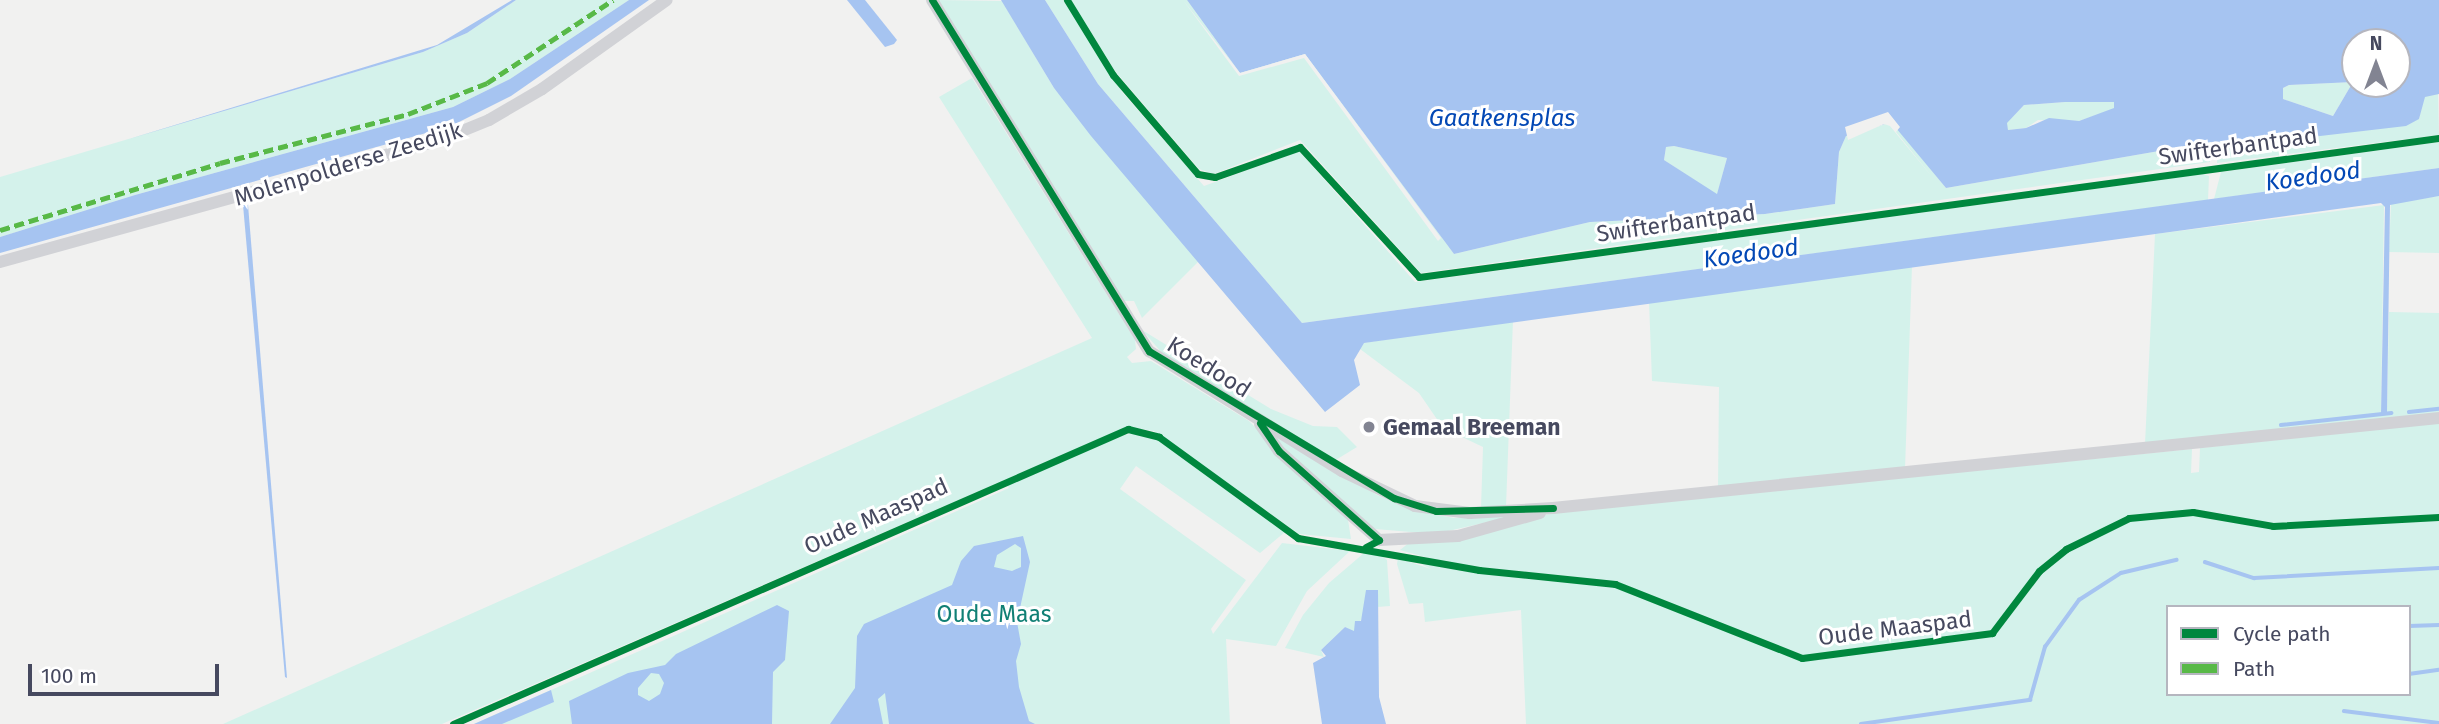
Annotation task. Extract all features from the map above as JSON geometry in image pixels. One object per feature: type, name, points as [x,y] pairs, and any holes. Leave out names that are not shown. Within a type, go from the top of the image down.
[{"type":"street","name":"Molenpolderse Zeedijk","points":[[0,262],[440,140],[489,120],[542,89],[667,0]]},
{"type":"street","name":"Koedood","points":[[932,0],[1149,351],[1342,471],[1415,506],[1470,513],[1553,508],[2439,418]]},
{"type":"street","points":[[1258,421],[1279,451],[1379,540],[1458,536],[1553,508]]},
{"type":"green space","points":[[516,0],[629,0],[510,79],[453,107],[135,195],[0,237],[0,177],[423,52],[467,33]]},
{"type":"green space","points":[[937,0],[1002,1],[1054,88],[1199,261],[1142,318],[1134,301],[1123,301]]},
{"type":"green space","points":[[1045,0],[1063,0],[1122,92],[1204,186],[1299,151],[1415,282],[2203,174],[2209,176],[2208,200],[1302,323],[1098,84]]},
{"type":"green space","points":[[1071,0],[1187,0],[1240,73],[1305,54],[1454,254],[1590,222],[1765,214],[1835,204],[1839,152],[1846,136],[1892,122],[1946,188],[2211,142],[2210,162],[1421,273],[1300,140],[1214,174],[1199,169],[1115,71]]},
{"type":"green space","points":[[972,78],[1135,340],[1136,349],[1127,357],[1132,363],[1151,361],[1249,421],[1348,520],[1351,539],[1299,534],[1154,431],[1127,427],[442,724],[223,724],[1092,338],[939,97]]},
{"type":"green space","points":[[2341,83],[2341,98],[2344,98],[2333,116],[2283,99],[2283,88],[2289,85]]},
{"type":"green space","points":[[2438,92],[2439,135],[2217,163],[2218,142],[2303,138],[2419,119],[2424,97]]},
{"type":"green space","points":[[2114,102],[2114,109],[2079,121],[2038,120],[2026,128],[2008,130],[2006,123],[2024,105]]},
{"type":"green space","points":[[2439,142],[2439,168],[2214,199],[2221,172]]},
{"type":"green space","points":[[1674,146],[1727,158],[1717,195],[1664,160],[1666,147]]},
{"type":"green space","points":[[2439,196],[2439,253],[2389,252],[2391,203]]},
{"type":"green space","points":[[2384,205],[2381,414],[2387,413],[2389,312],[2439,313],[2439,414],[2145,444],[2155,234]]},
{"type":"green space","points":[[1912,266],[1905,469],[1718,488],[1719,387],[1652,381],[1649,301]]},
{"type":"green space","points":[[1513,320],[1506,507],[1481,508],[1483,447],[1443,428],[1419,393],[1360,349],[1363,343]]},
{"type":"green space","points":[[1142,330],[1271,409],[1313,426],[1337,427],[1357,447],[1334,461],[1163,354]]},
{"type":"green space","points":[[2439,423],[2439,724],[1526,724],[1521,610],[1425,622],[1423,603],[1409,604],[1397,564],[1398,558],[1431,569],[1421,564],[1431,565],[1432,559],[1400,550],[1410,542],[1555,513],[2192,449],[2191,473],[2199,472],[2200,448]]},
{"type":"green space","name":"Oude Maas","points":[[1139,432],[1155,437],[1285,532],[1260,553],[1136,466],[1120,489],[1246,580],[1211,629],[1213,634],[1282,543],[1350,551],[1307,591],[1276,646],[1226,639],[1230,724],[474,724],[1009,488],[1005,484],[1107,439]]},
{"type":"green space","points":[[1276,437],[1377,495],[1415,511],[1454,518],[1523,514],[1435,534],[1375,529],[1283,449]]},
{"type":"green space","points":[[1376,552],[1387,560],[1390,606],[1377,607],[1378,590],[1354,632],[1345,627],[1321,650],[1324,657],[1285,648],[1303,615],[1329,583],[1364,553]]},
{"type":"water","points":[[516,0],[467,33],[423,52],[129,139],[437,45]]},
{"type":"water","points":[[629,0],[649,0],[511,96],[451,126],[0,253],[0,237],[135,195],[453,107],[510,79]]},
{"type":"water","points":[[847,0],[865,0],[897,40],[894,44],[885,47]]},
{"type":"water","points":[[1001,0],[1045,0],[1098,84],[1302,323],[2439,168],[2439,196],[2390,205],[2387,414],[2381,414],[2385,207],[2381,203],[1364,343],[1354,360],[1360,385],[1325,412],[1091,136],[1054,88]]},
{"type":"water","name":"Gaatkensplas","points":[[1187,0],[2439,0],[2439,94],[2425,97],[2419,119],[2406,126],[2303,138],[2211,142],[1946,188],[1891,122],[1846,136],[1839,152],[1835,204],[1765,214],[1590,222],[1454,254],[1305,54],[1240,73]],"holes":[[[2114,102],[2114,108],[2079,121],[2049,118],[2026,128],[2008,130],[2007,123],[2024,105]],[[1674,146],[1727,158],[1717,194],[1664,160],[1666,147]]]},
{"type":"water","points":[[243,205],[248,205],[287,678],[285,677]]},
{"type":"water","points":[[1023,536],[1030,562],[1017,622],[1021,644],[1016,661],[1019,687],[1029,721],[1035,724],[889,724],[885,693],[878,699],[883,724],[830,724],[855,688],[857,636],[864,624],[952,585],[961,561],[974,546]],"holes":[[[1015,544],[1021,548],[1021,567],[1012,571],[994,567],[997,555]]]},
{"type":"water","points":[[1366,590],[1378,590],[1379,697],[1386,724],[1322,724],[1313,663],[1326,656],[1321,650],[1345,627],[1354,631],[1355,621],[1361,621]]},
{"type":"water","points":[[777,605],[789,611],[785,660],[773,672],[772,724],[572,724],[569,701],[628,673],[665,665],[676,654]],"holes":[[[651,673],[659,674],[664,683],[660,694],[649,701],[638,695],[638,688]]]},
{"type":"water","points":[[551,690],[554,702],[502,724],[474,724]]},
{"type":"pier","points":[[1183,0],[1240,73],[1305,54],[1441,238],[1438,241],[1304,58],[1239,76]]},
{"type":"pier","points":[[1888,112],[1900,127],[1896,132],[1933,178],[1890,126],[1884,124],[1848,140],[1845,127]]},
{"type":"waterway","points":[[2409,412],[2439,409]]},
{"type":"waterway","points":[[2281,425],[2391,413]]},
{"type":"waterway","points":[[1861,724],[2030,700],[2045,647],[2079,600],[2121,573],[2176,560]]},
{"type":"waterway","points":[[2205,562],[2254,578],[2439,568]]},
{"type":"waterway","points":[[2411,626],[2439,625]]},
{"type":"waterway","points":[[2411,674],[2439,670]]},
{"type":"waterway","points":[[2344,711],[2439,723]]},
{"type":"marked path","points":[[0,230],[220,163],[408,114],[487,83],[613,0]]},
{"type":"cycle path","points":[[932,0],[1149,351],[1394,498],[1436,511],[1553,508]]},
{"type":"cycle path","name":"Swifterbantpad","points":[[1067,0],[1113,75],[1198,174],[1215,177],[1300,147],[1419,277],[2439,138]]},
{"type":"cycle path","points":[[1260,423],[1279,451],[1379,540],[1366,547]]},
{"type":"cycle path","name":"Oude Maaspad","points":[[453,724],[1128,429],[1159,437],[1298,538],[1479,570],[1615,584],[1802,658],[1992,633],[2039,571],[2066,549],[2129,518],[2193,512],[2273,526],[2439,517]]},
{"type":"place","name":"Gemaal Breeman","points":[[1369,427]]}]
